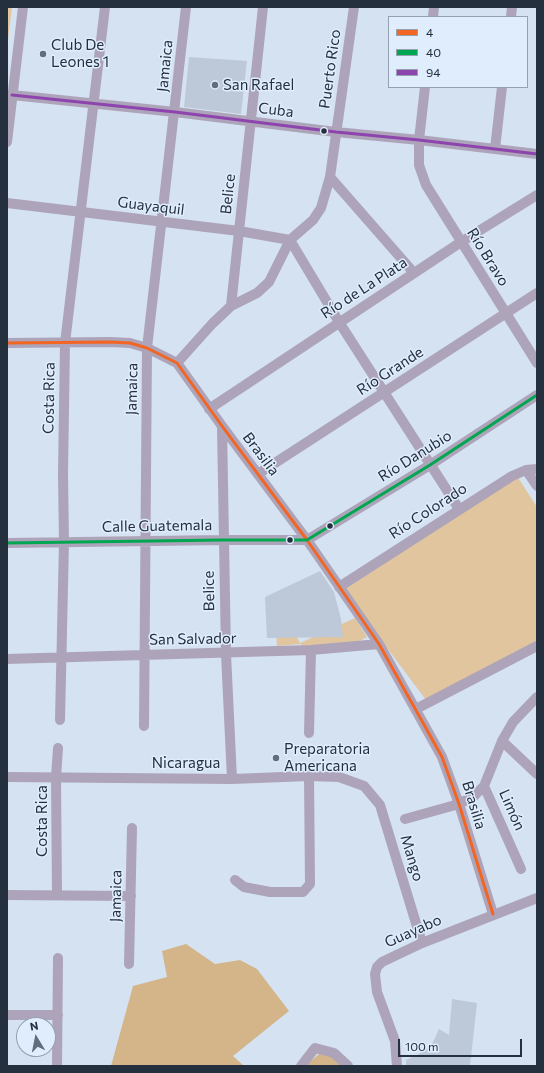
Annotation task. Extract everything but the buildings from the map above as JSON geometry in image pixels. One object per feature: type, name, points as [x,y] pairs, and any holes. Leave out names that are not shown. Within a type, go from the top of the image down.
[{"type":"street","points":[[7,142],[23,7]]},
{"type":"street","name":"Costa Rica","points":[[60,720],[64,542],[63,474],[65,343],[105,7]]},
{"type":"street","name":"Jamaica","points":[[144,726],[147,348],[186,7]]},
{"type":"street","name":"Belice","points":[[232,306],[263,7]]},
{"type":"street","name":"Puerto Rico","points":[[290,240],[313,220],[322,208],[330,177],[354,7]]},
{"type":"street","points":[[420,140],[425,88]]},
{"type":"street","points":[[494,149],[502,88]]},
{"type":"street","name":"Cuba","points":[[12,95],[175,112],[336,132],[537,154]]},
{"type":"street","name":"Río Bravo","points":[[420,140],[419,165],[426,185],[537,363]]},
{"type":"street","points":[[330,177],[414,273]]},
{"type":"street","name":"Río de La Plata","points":[[209,409],[461,242],[537,195]]},
{"type":"street","name":"Guayaquil","points":[[7,203],[239,231],[290,240]]},
{"type":"street","points":[[176,363],[212,324],[232,306],[257,293],[269,282],[290,240]]},
{"type":"street","points":[[290,240],[339,322],[459,509]]},
{"type":"street","name":"Río Grande","points":[[258,474],[537,293]]},
{"type":"street","name":"Brasilia","points":[[7,343],[110,342],[130,344],[147,348],[176,363],[307,540],[379,644],[442,757],[459,804],[493,914]]},
{"type":"street","name":"Río Danubio","points":[[307,540],[430,465],[537,395]]},
{"type":"street","name":"Belice","points":[[222,426],[226,654],[232,779]]},
{"type":"street","points":[[526,470],[537,486]]},
{"type":"street","name":"Río Colorado","points":[[339,587],[512,476],[526,470],[537,470]]},
{"type":"street","name":"Calle Guatemala","points":[[7,543],[307,540]]},
{"type":"street","name":"San Salvador","points":[[7,659],[226,654],[311,650],[379,644]]},
{"type":"street","points":[[416,709],[537,646]]},
{"type":"street","points":[[309,733],[311,650]]},
{"type":"street","points":[[406,819],[459,804],[474,796],[484,786],[502,741],[513,722],[537,697]]},
{"type":"street","points":[[502,741],[537,774]]},
{"type":"street","name":"Costa Rica","points":[[57,895],[56,777],[58,748]]},
{"type":"street","points":[[235,880],[244,887],[270,892],[303,892],[310,884],[309,776]]},
{"type":"street","name":"Nicaragua","points":[[7,777],[232,779],[309,776],[339,777],[364,786]]},
{"type":"street","name":"Mango","points":[[364,786],[380,805],[422,943]]},
{"type":"street","name":"Limón","points":[[484,786],[521,869]]},
{"type":"street","name":"Jamaica","points":[[129,964],[132,828]]},
{"type":"street","points":[[7,895],[131,896]]},
{"type":"street","name":"Guayabo","points":[[397,1066],[395,1041],[377,992],[375,974],[377,967],[382,962],[422,943],[537,898]]},
{"type":"street","points":[[57,1066],[58,958]]},
{"type":"street","points":[[7,1015],[58,1015]]},
{"type":"street","points":[[301,1066],[314,1048],[334,1053],[348,1066]]},
{"type":"shaded area","points":[[7,7],[12,7],[7,48]]},
{"type":"shaded area","points":[[517,476],[537,507],[537,641],[426,700],[343,589]]},
{"type":"shaded area","points":[[355,618],[367,637],[354,644],[302,648],[301,644],[277,646],[276,628],[290,624],[300,643]]},
{"type":"shaded area","points":[[186,944],[215,964],[240,960],[257,969],[289,1011],[233,1056],[244,1066],[111,1066],[133,986],[167,977],[162,951]]},
{"type":"shaded area","points":[[319,1054],[331,1056],[341,1066],[305,1066]]},
{"type":"transit line","name":"94","points":[[12,95],[175,112],[336,132],[537,154]]},
{"type":"transit line","name":"4","points":[[7,343],[130,343],[147,348],[177,363],[307,540],[379,644],[442,757],[459,804],[493,914]]},
{"type":"transit line","name":"40","points":[[7,543],[307,540],[430,465],[537,395]]},
{"type":"place","name":"Club De Leones 1","points":[[43,54]]},
{"type":"place","name":"San Rafael","points":[[215,85]]},
{"type":"place","name":"Preparatoria Americana","points":[[276,758]]}]
